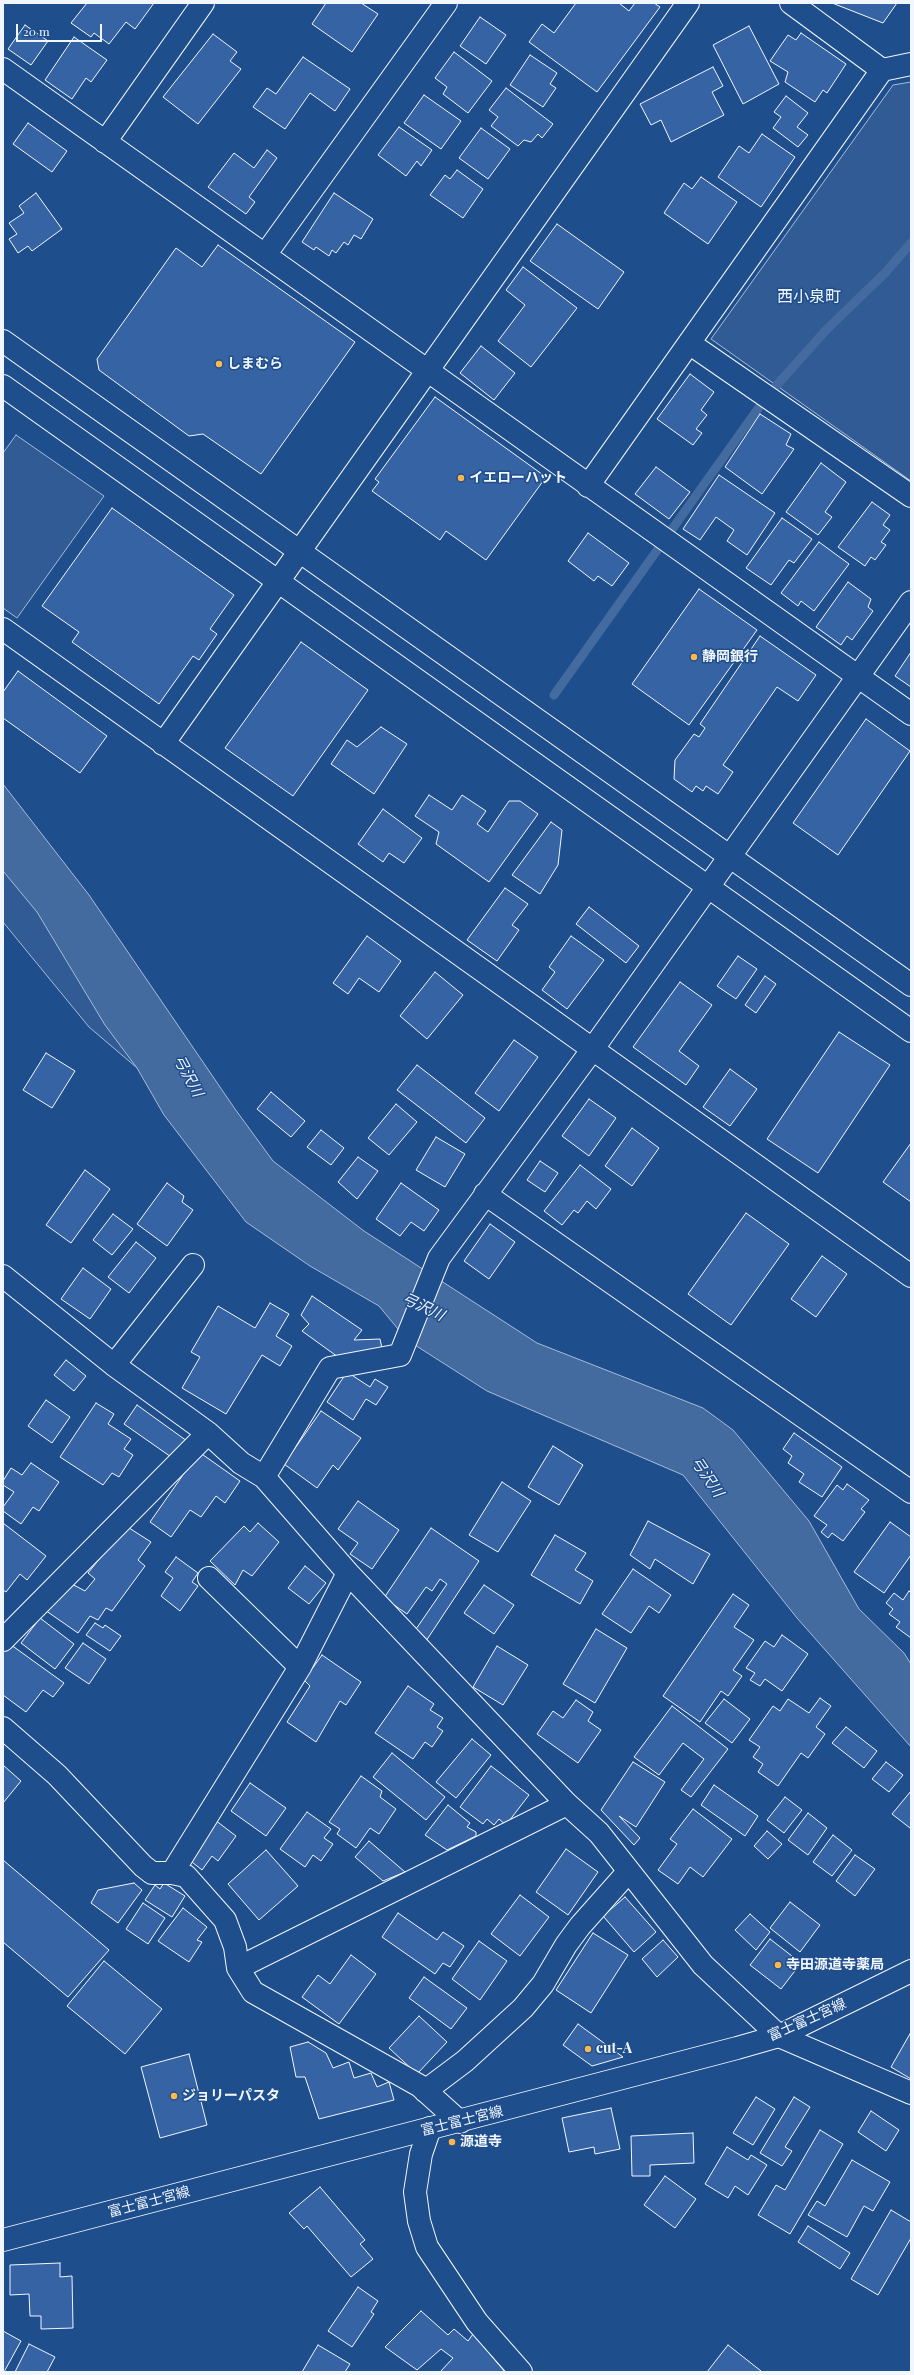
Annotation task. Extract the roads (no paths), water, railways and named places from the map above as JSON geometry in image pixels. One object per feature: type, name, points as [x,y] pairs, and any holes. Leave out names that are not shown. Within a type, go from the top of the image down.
[{"type":"street","points":[[105,142],[203,3]]},
{"type":"street","points":[[265,256],[446,3]]},
{"type":"street","points":[[163,744],[298,551],[688,3]]},
{"type":"street","points":[[791,3],[882,70]]},
{"type":"street","points":[[588,486],[882,70],[911,64]]},
{"type":"street","points":[[3,69],[426,372],[911,714]]},
{"type":"street","points":[[3,341],[911,985]]},
{"type":"street","points":[[690,343],[911,496]]},
{"type":"street","points":[[3,386],[911,1031]]},
{"type":"street","points":[[264,1477],[330,1368],[400,1355],[439,1258],[592,1050],[911,602]]},
{"type":"street","points":[[3,629],[911,1276]]},
{"type":"street","points":[[485,1194],[911,1492]]},
{"type":"street","points":[[114,1366],[193,1265]]},
{"type":"street","points":[[3,1276],[114,1366],[208,1433],[241,1463],[264,1477],[348,1573],[567,1804],[599,1833],[628,1872],[703,1965],[779,2036],[911,2093]]},
{"type":"street","points":[[3,1640],[208,1433]]},
{"type":"street","points":[[172,1873],[300,1667],[348,1573]]},
{"type":"street","points":[[209,1578],[300,1667]]},
{"type":"street","points":[[3,1728],[57,1775],[143,1866],[152,1873],[172,1873],[186,1876],[225,1920],[235,1947],[238,1968],[253,1992],[425,2091],[460,2122]]},
{"type":"street","points":[[238,1968],[567,1804]]},
{"type":"street","points":[[425,2091],[465,2061],[523,2008],[543,1984],[573,1935],[628,1872]]},
{"type":"street","name":"富士富士宮線","points":[[3,2240],[430,2128],[460,2122],[779,2036],[911,1972]]},
{"type":"street","points":[[430,2128],[421,2154],[415,2192],[419,2221],[427,2247],[477,2322],[521,2372]]},
{"type":"water","name":"弓沢川","points":[[3,784],[89,895],[235,1109],[273,1161],[364,1231],[537,1343],[703,1408],[733,1430],[809,1521],[859,1609],[904,1653],[911,1664],[911,1747],[797,1618],[683,1475],[487,1391],[407,1340],[379,1306],[310,1266],[246,1222],[164,1115],[137,1068],[105,1025],[37,912],[3,871]]},
{"type":"waterway","points":[[554,695],[767,396],[827,329],[885,273],[911,243]]},
{"type":"place","name":"しまむら","points":[[219,364]]},
{"type":"place","name":"イエローハット","points":[[461,478]]},
{"type":"place","name":"静岡銀行","points":[[694,657]]},
{"type":"place","name":"寺田源道寺薬局","points":[[778,1965]]},
{"type":"place","name":"cut-A","points":[[588,2049]]},
{"type":"place","name":"ジョリーパスタ","points":[[174,2096]]},
{"type":"place","name":"源道寺","points":[[452,2142]]},
{"type":"district","name":"西小泉町","points":[[809,297]]}]
